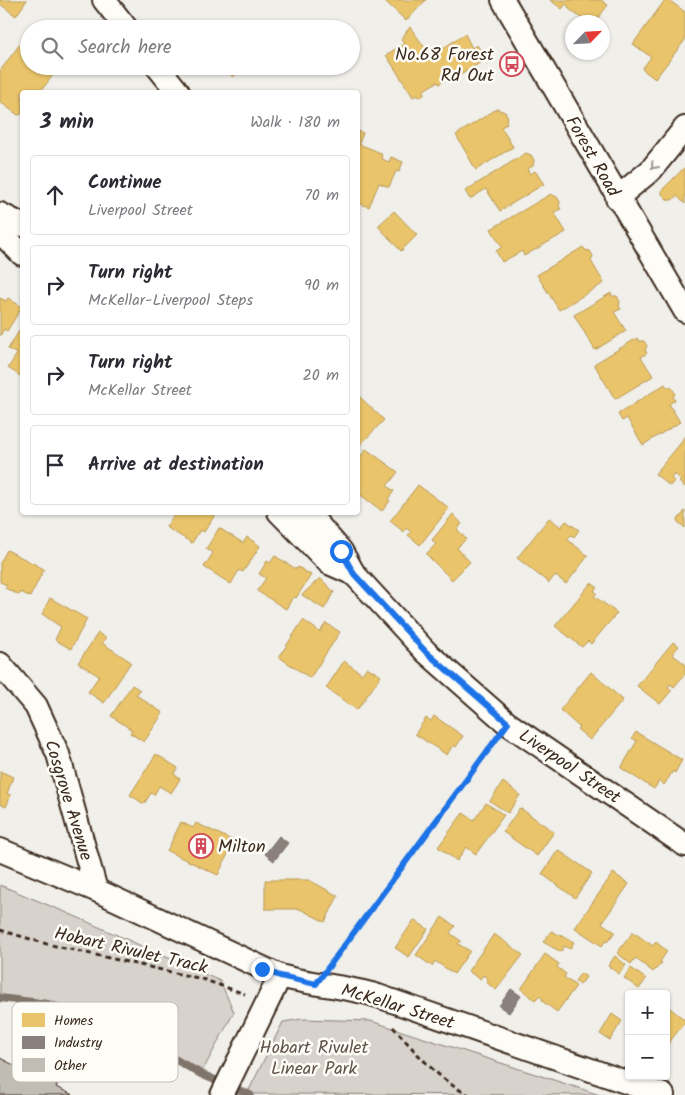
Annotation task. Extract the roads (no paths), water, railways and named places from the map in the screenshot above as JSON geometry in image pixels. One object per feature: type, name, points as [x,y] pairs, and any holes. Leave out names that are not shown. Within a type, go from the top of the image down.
[{"type":"street","points":[[104,0],[120,20]]},
{"type":"street","name":"Forest Road","points":[[503,0],[685,312]]},
{"type":"street","points":[[164,75],[176,90]]},
{"type":"street","points":[[617,198],[651,170],[685,128]]},
{"type":"street","points":[[0,214],[20,224]]},
{"type":"street","points":[[0,232],[20,252]]},
{"type":"street","name":"Liverpool Street","points":[[282,515],[329,563],[354,574]]},
{"type":"street","name":"Liverpool Street","points":[[310,515],[341,551],[354,574],[426,652],[508,723],[685,845]]},
{"type":"street","name":"Cosgrove Avenue","points":[[0,664],[36,706],[58,754],[96,890]]},
{"type":"street","name":"McKellar Street","points":[[0,850],[96,890],[280,976],[316,984],[347,988],[378,996],[663,1095]]},
{"type":"street","points":[[222,1095],[280,976]]},
{"type":"waterway","points":[[0,998],[32,1002]]},
{"type":"waterway","points":[[178,1061],[201,1074],[250,1095]]},
{"type":"place","name":"No.68 Forest Rd Out","points":[[512,64]]},
{"type":"place","name":"Milton","points":[[201,846]]},
{"type":"park label","name":"Hobart Rivulet Linear Park","points":[[314,1057]]}]
